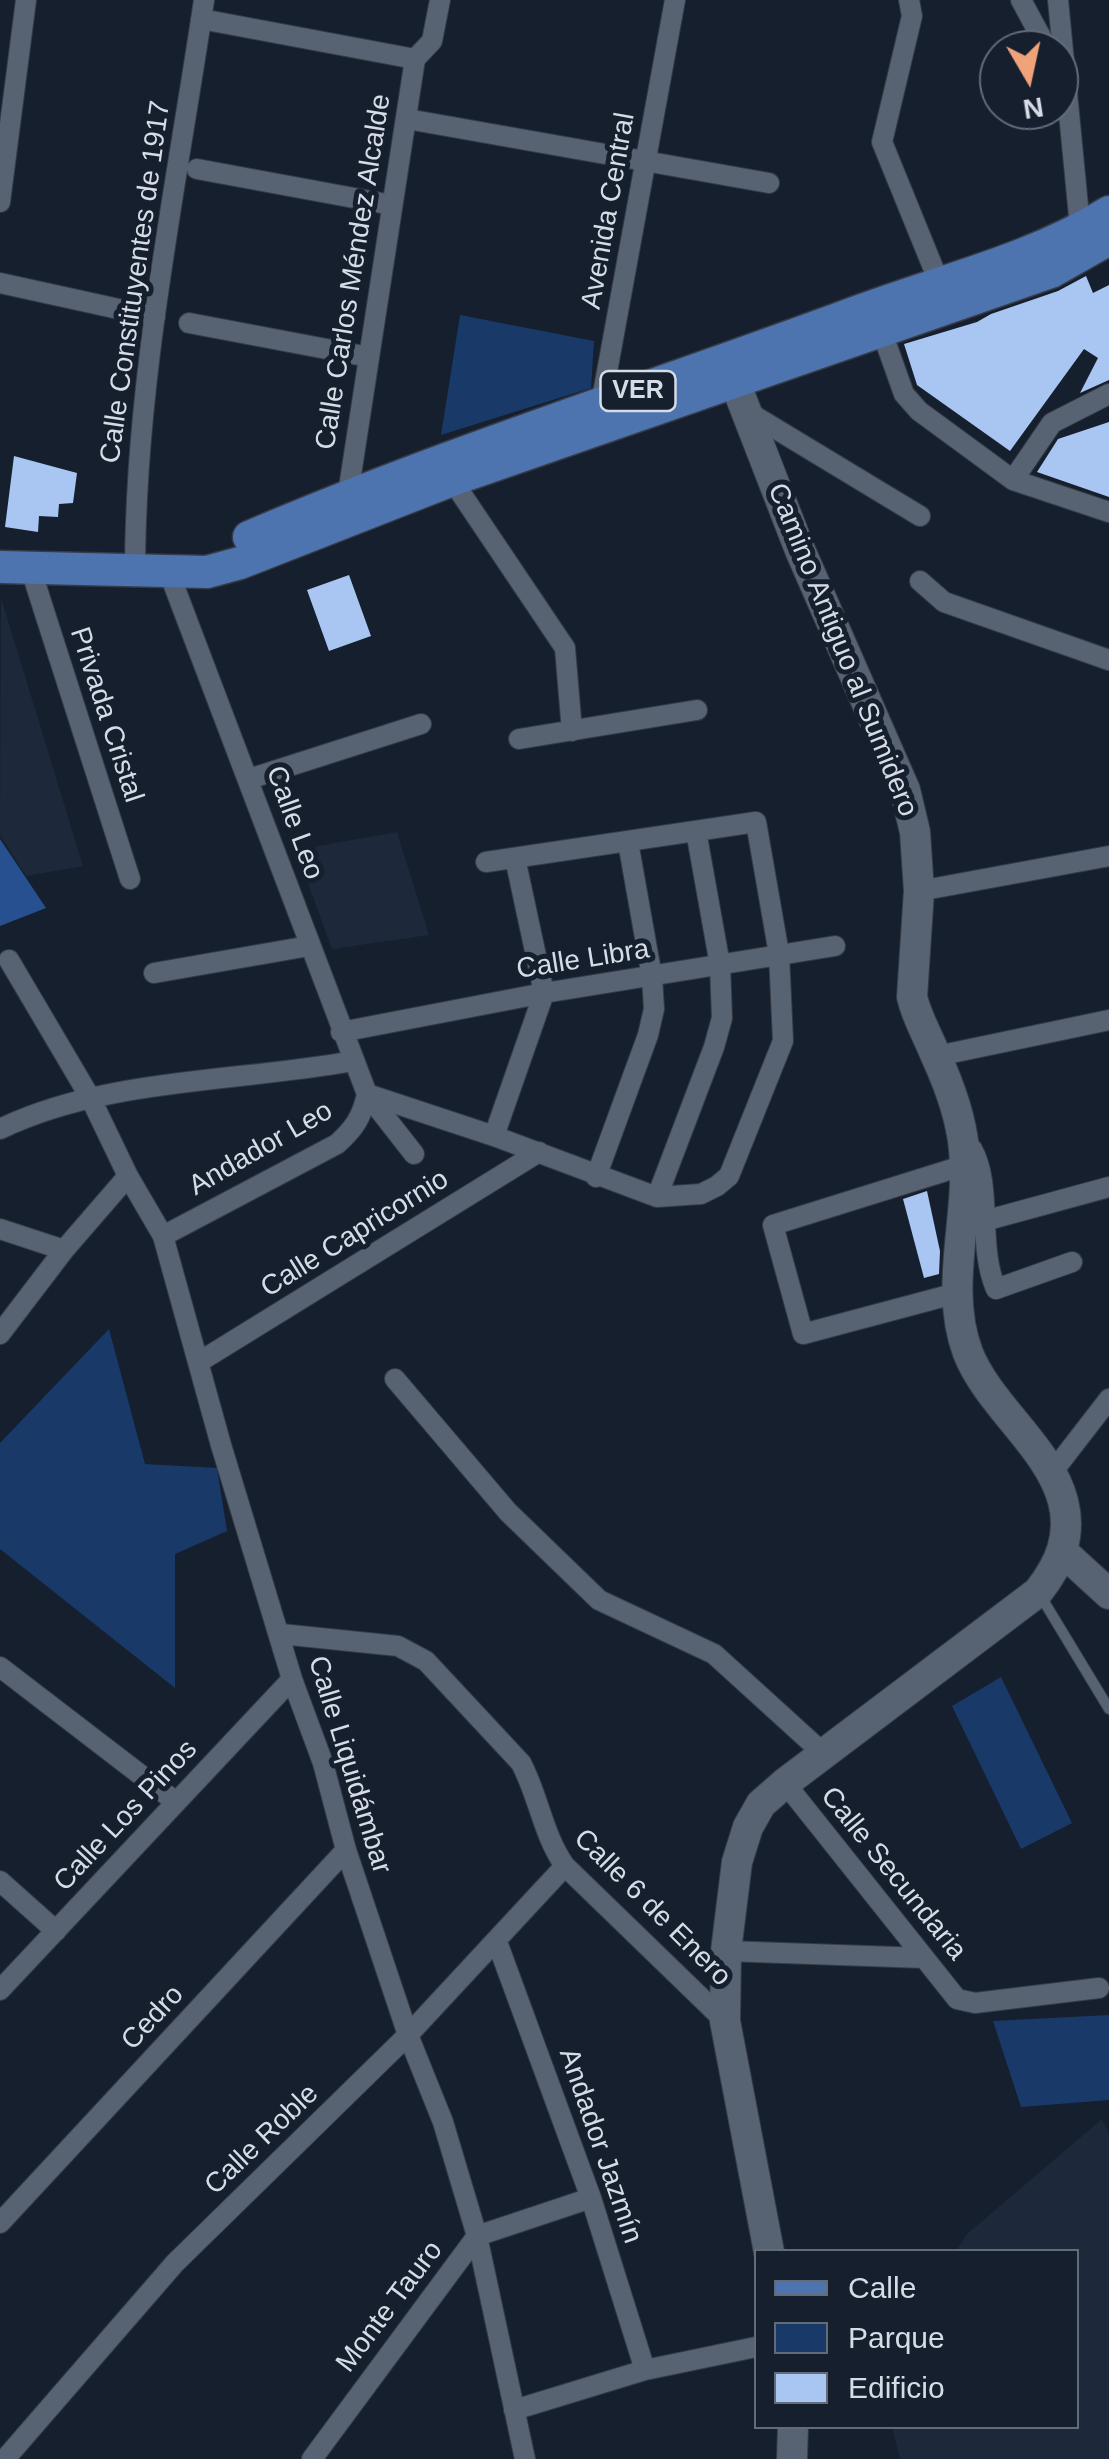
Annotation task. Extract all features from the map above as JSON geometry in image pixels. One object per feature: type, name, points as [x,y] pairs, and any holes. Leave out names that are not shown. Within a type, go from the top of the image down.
[{"type":"main road","name":"VER","points":[[877,318],[1050,272],[1092,241],[1109,212]]},
{"type":"main road","name":"VER","points":[[151,571],[199,552],[233,544],[348,494],[600,418],[737,385],[877,318],[939,282],[1041,250],[1092,241]]},
{"type":"main road","name":"Camino Antiguo al Sumidero","points":[[737,385],[800,550],[906,790],[916,832],[919,890],[912,997],[937,1056],[961,1130],[965,1166],[957,1293],[960,1326],[978,1374],[1051,1474],[1062,1498],[1067,1526],[1063,1552]]},
{"type":"main road","name":"VER","points":[[15,567],[207,572],[240,563],[452,480],[600,418]]},
{"type":"main road","points":[[767,2249],[725,2020],[726,1951],[737,1862],[748,1826],[760,1804],[785,1783],[1038,1592],[1063,1552],[1109,1594]]},
{"type":"main road","points":[[792,2459],[793,2429]]},
{"type":"street","points":[[0,202],[26,0]]},
{"type":"street","name":"Calle Carlos Méndez Alcalde","points":[[348,494],[415,58],[432,41],[440,0]]},
{"type":"street","name":"Avenida Central","points":[[600,418],[675,0]]},
{"type":"street","points":[[908,0],[912,16],[882,142],[939,282]]},
{"type":"street","points":[[1021,0],[1037,30]]},
{"type":"street","points":[[1058,0],[1060,30]]},
{"type":"street","points":[[202,10],[415,58]]},
{"type":"street","name":"Calle Constituyentes de 1917","points":[[151,571],[138,456],[202,10]]},
{"type":"street","points":[[407,119],[768,183]]},
{"type":"street","points":[[1072,130],[1092,241]]},
{"type":"street","points":[[197,169],[392,205]]},
{"type":"street","points":[[0,284],[155,317]]},
{"type":"street","points":[[877,318],[904,394],[920,411],[1013,480],[1109,512]]},
{"type":"street","points":[[189,323],[369,356]]},
{"type":"street","points":[[737,385],[920,516]]},
{"type":"street","points":[[1013,480],[1052,424],[1109,394]]},
{"type":"street","points":[[452,480],[565,648],[572,730]]},
{"type":"street","name":"Privada Cristal","points":[[15,567],[130,879]]},
{"type":"street","name":"Calle Leo","points":[[151,571],[257,776],[309,946],[367,1094],[414,1154]]},
{"type":"street","points":[[920,580],[944,602],[1109,660]]},
{"type":"street","points":[[519,739],[697,710]]},
{"type":"street","points":[[257,776],[421,724]]},
{"type":"street","points":[[367,1094],[657,1197],[701,1194],[729,1176],[783,1041],[779,954],[756,822],[486,862]]},
{"type":"street","points":[[657,1197],[722,1018],[720,965],[696,831]]},
{"type":"street","points":[[596,1176],[654,1009],[652,976],[628,842]]},
{"type":"street","points":[[919,890],[1109,856]]},
{"type":"street","points":[[494,1136],[544,993],[515,858]]},
{"type":"street","points":[[154,972],[309,946]]},
{"type":"street","name":"Calle Libra","points":[[342,1032],[544,993],[835,946]]},
{"type":"street","name":"Calle Liquidámbar","points":[[10,960],[91,1099],[128,1176],[163,1236],[292,1679],[323,1763],[346,1850],[408,2035],[443,2122],[477,2236],[525,2459]]},
{"type":"street","points":[[937,1056],[1109,1020]]},
{"type":"street","points":[[2,1124],[91,1099],[354,1061]]},
{"type":"street","name":"Andador Leo","points":[[163,1236],[337,1144],[363,1113],[367,1094]]},
{"type":"street","points":[[961,1130],[979,1164],[985,1250],[996,1289],[1072,1262]]},
{"type":"street","name":"Calle Capricornio","points":[[199,1362],[539,1152]]},
{"type":"street","points":[[957,1293],[803,1334],[773,1225],[965,1166]]},
{"type":"street","points":[[0,1334],[64,1250],[128,1176]]},
{"type":"street","points":[[984,1220],[1109,1187]]},
{"type":"street","points":[[0,1229],[64,1250]]},
{"type":"street","points":[[395,1379],[508,1512],[598,1600],[714,1654],[824,1754]]},
{"type":"street","points":[[1051,1474],[1109,1399]]},
{"type":"street","name":"Calle 6 de Enero","points":[[281,1634],[398,1646],[426,1661],[522,1764],[550,1845],[565,1866],[725,2020]]},
{"type":"street","points":[[0,1667],[176,1802]]},
{"type":"street","name":"Calle Los Pinos","points":[[0,1990],[292,1679]]},
{"type":"street","name":"Calle Secundaria","points":[[785,1783],[957,1999],[974,2003],[1098,1988]]},
{"type":"street","name":"Cedro","points":[[0,2223],[346,1850]]},
{"type":"street","name":"Calle Roble","points":[[5,2459],[176,2263],[408,2035],[565,1866]]},
{"type":"street","points":[[0,1880],[56,1931]]},
{"type":"street","name":"Andador Jazmín","points":[[497,1942],[591,2198],[646,2370]]},
{"type":"street","points":[[726,1951],[924,1958]]},
{"type":"street","name":"Monte Tauro","points":[[312,2459],[477,2236],[591,2198]]},
{"type":"street","points":[[514,2410],[646,2370],[754,2347]]},
{"type":"lane","points":[[1038,1592],[1109,1709]]},
{"type":"shaded area","points":[[1,598],[83,866],[26,876],[0,835]]},
{"type":"shaded area","points":[[397,832],[429,935],[332,949],[296,850]]},
{"type":"shaded area","points":[[0,839],[46,908],[0,926]]},
{"type":"shaded area","points":[[1102,2119],[1109,2134],[1109,2459],[900,2459],[892,2429],[1079,2429],[1079,2249],[957,2249],[967,2234]]},
{"type":"green space","points":[[460,315],[594,341],[591,388],[441,435]]},
{"type":"green space","points":[[109,1329],[145,1464],[217,1468],[227,1531],[175,1554],[175,1688],[0,1549],[0,1443]]},
{"type":"green space","points":[[1001,1677],[1072,1823],[1021,1849],[952,1706]]},
{"type":"green space","points":[[1109,2015],[1109,2100],[1021,2107],[993,2021]]},
{"type":"building","points":[[1086,276],[1093,293],[1109,285],[1109,380],[1080,393],[1098,358],[1084,349],[1010,451],[917,385],[904,344],[977,322]]},
{"type":"building","points":[[1109,422],[1109,497],[1037,472],[1058,439]]},
{"type":"building","points":[[14,456],[77,473],[73,503],[59,504],[58,517],[39,516],[38,532],[5,527]]},
{"type":"building","points":[[349,575],[371,636],[329,651],[307,590]]},
{"type":"building","points":[[927,1191],[940,1251],[939,1274],[924,1278],[903,1199]]}]
